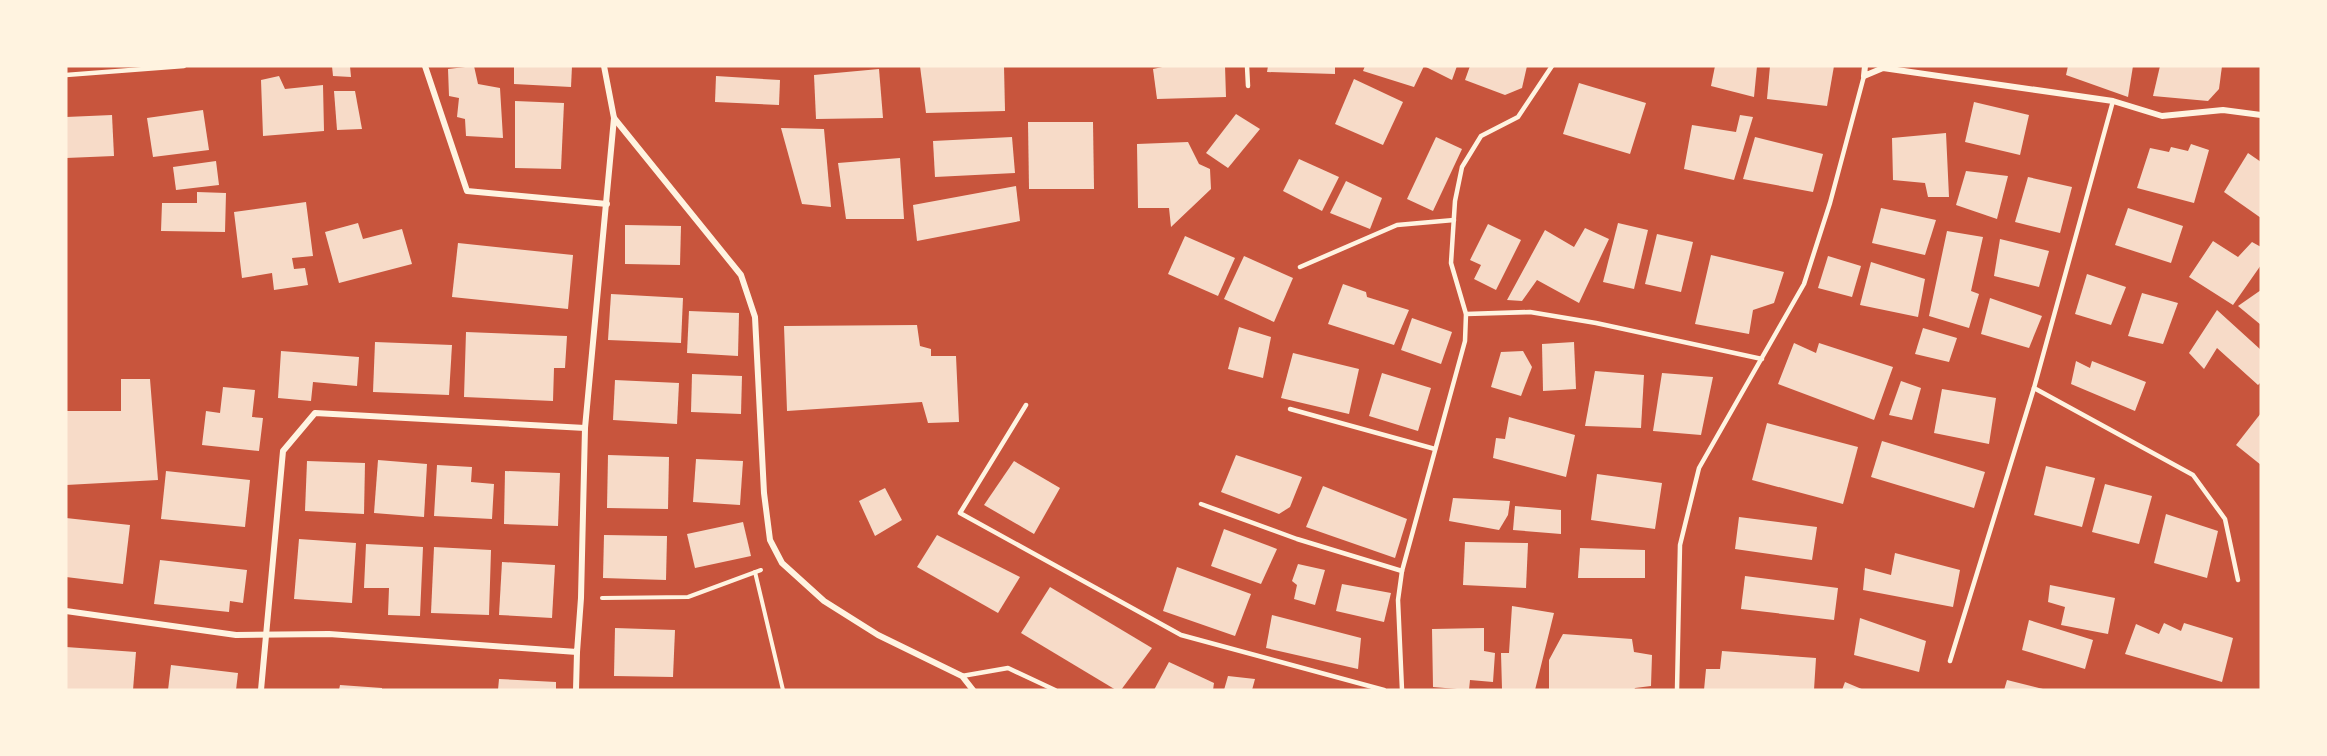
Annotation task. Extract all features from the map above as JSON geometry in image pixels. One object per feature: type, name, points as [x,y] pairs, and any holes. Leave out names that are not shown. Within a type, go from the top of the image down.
[{"type":"street","points":[[425,66],[467,192],[607,204]]},
{"type":"street","points":[[576,690],[581,598],[585,428],[607,204],[608,159],[614,118],[604,66]]},
{"type":"street","points":[[1865,66],[1864,76],[1883,68],[2113,101],[2162,116],[2223,110],[2261,115]]},
{"type":"street","points":[[614,118],[741,275],[755,316],[764,493],[770,540],[782,563],[824,601],[878,635],[962,676],[973,690]]},
{"type":"street","points":[[261,690],[268,634],[283,451],[315,413],[585,428]]},
{"type":"street","points":[[66,611],[236,635],[329,634],[577,652]]},
{"type":"lane","points":[[66,75],[184,66]]},
{"type":"lane","points":[[1247,66],[1248,86]]},
{"type":"lane","points":[[1402,690],[1398,600],[1402,571],[1465,341],[1466,315],[1451,263],[1455,201],[1462,167],[1481,136],[1518,117],[1552,66]]},
{"type":"lane","points":[[1677,690],[1680,545],[1699,468],[1804,284],[1830,203],[1864,76]]},
{"type":"lane","points":[[1950,661],[2034,388],[2113,101]]},
{"type":"lane","points":[[1300,267],[1397,225],[1454,220]]},
{"type":"lane","points":[[1466,315],[1530,312],[1596,323],[1762,359]]},
{"type":"lane","points":[[2034,388],[2193,475],[2225,519],[2238,579]]},
{"type":"lane","points":[[1026,405],[960,513],[1181,635],[1384,690]]},
{"type":"lane","points":[[1290,409],[1435,449]]},
{"type":"lane","points":[[1201,504],[1297,539],[1402,571]]},
{"type":"lane","points":[[962,676],[1008,668],[1055,690]]},
{"type":"path","points":[[581,598],[688,597],[755,572],[783,690]]},
{"type":"building","points":[[332,66],[350,66],[351,77],[333,76]]},
{"type":"building","points":[[474,66],[478,84],[500,88],[503,138],[466,136],[465,119],[457,117],[459,98],[449,96],[448,69]]},
{"type":"building","points":[[514,66],[572,66],[571,87],[514,84]]},
{"type":"building","points":[[920,66],[1004,66],[1005,111],[926,113]]},
{"type":"building","points":[[1167,66],[1225,66],[1226,97],[1157,99],[1153,69]]},
{"type":"building","points":[[1268,66],[1335,66],[1335,74],[1267,72]]},
{"type":"building","points":[[1365,66],[1424,66],[1414,87],[1363,71]]},
{"type":"building","points":[[1424,66],[1457,66],[1452,80]]},
{"type":"building","points":[[1470,66],[1527,66],[1522,88],[1505,95],[1465,80]]},
{"type":"building","points":[[1715,66],[1757,66],[1754,97],[1711,86]]},
{"type":"building","points":[[1770,66],[1834,66],[1827,106],[1767,99]]},
{"type":"building","points":[[2068,66],[2133,66],[2128,97],[2066,75]]},
{"type":"building","points":[[2160,66],[2222,66],[2219,89],[2208,101],[2153,96]]},
{"type":"building","points":[[879,69],[883,118],[816,119],[814,75]]},
{"type":"building","points":[[279,76],[285,89],[323,85],[324,131],[263,136],[261,80]]},
{"type":"building","points":[[716,76],[780,80],[779,105],[715,102]]},
{"type":"building","points":[[1354,79],[1403,102],[1383,145],[1335,124]]},
{"type":"building","points":[[1579,83],[1646,103],[1630,154],[1563,134]]},
{"type":"building","points":[[334,91],[355,91],[362,129],[337,130]]},
{"type":"building","points":[[515,101],[564,103],[561,169],[515,168]]},
{"type":"building","points":[[1974,102],[2029,115],[2020,155],[1965,142]]},
{"type":"building","points":[[203,110],[209,150],[153,157],[147,118]]},
{"type":"building","points":[[1236,114],[1260,129],[1228,168],[1206,153]]},
{"type":"building","points":[[112,115],[114,156],[66,158],[66,117]]},
{"type":"building","points":[[1740,115],[1753,117],[1734,180],[1684,169],[1692,125],[1736,132]]},
{"type":"building","points":[[1028,122],[1093,122],[1094,189],[1029,189]]},
{"type":"building","points":[[781,128],[824,129],[831,207],[802,204]]},
{"type":"building","points":[[1946,133],[1949,197],[1928,197],[1925,183],[1893,180],[1892,138]]},
{"type":"building","points":[[1012,137],[1015,173],[935,177],[933,141]]},
{"type":"building","points":[[1436,137],[1462,149],[1433,211],[1407,199]]},
{"type":"building","points":[[1755,137],[1823,154],[1813,192],[1743,179]]},
{"type":"building","points":[[1188,142],[1199,164],[1210,169],[1211,189],[1171,227],[1169,208],[1138,208],[1137,144]]},
{"type":"building","points":[[2191,144],[2209,150],[2194,203],[2137,188],[2150,148],[2169,152],[2171,147],[2188,151]]},
{"type":"building","points":[[2248,153],[2261,162],[2261,218],[2224,192]]},
{"type":"building","points":[[900,158],[904,219],[846,219],[838,163]]},
{"type":"building","points":[[1299,159],[1339,177],[1322,211],[1283,191]]},
{"type":"building","points":[[216,161],[219,185],[176,190],[173,167]]},
{"type":"building","points":[[1966,171],[2008,176],[1997,219],[1956,205]]},
{"type":"building","points":[[2028,177],[2072,187],[2060,233],[2015,222]]},
{"type":"building","points":[[1346,181],[1382,198],[1370,229],[1330,213]]},
{"type":"building","points":[[1016,186],[1020,221],[917,241],[913,205]]},
{"type":"building","points":[[197,192],[226,193],[225,232],[161,231],[162,203],[197,203]]},
{"type":"building","points":[[306,202],[313,256],[292,258],[294,269],[305,268],[308,285],[274,290],[272,273],[242,278],[234,212]]},
{"type":"building","points":[[1881,208],[1936,220],[1925,255],[1872,243]]},
{"type":"building","points":[[2128,208],[2183,226],[2171,263],[2115,245]]},
{"type":"building","points":[[358,223],[363,239],[402,229],[412,264],[339,283],[325,232]]},
{"type":"building","points":[[1618,223],[1648,230],[1634,289],[1603,282]]},
{"type":"building","points":[[1488,224],[1521,240],[1496,290],[1474,279],[1481,265],[1470,260]]},
{"type":"building","points":[[625,225],[681,226],[680,265],[625,264]]},
{"type":"building","points":[[1585,228],[1609,239],[1579,303],[1537,280],[1522,301],[1507,300],[1545,230],[1574,247]]},
{"type":"building","points":[[1947,231],[1983,237],[1971,291],[1979,294],[1969,328],[1929,316]]},
{"type":"building","points":[[1657,234],[1693,242],[1681,292],[1645,284]]},
{"type":"building","points":[[1185,236],[1235,258],[1218,296],[1168,274]]},
{"type":"building","points":[[2000,239],[2049,251],[2039,287],[1994,276]]},
{"type":"building","points":[[2213,241],[2238,257],[2252,242],[2261,247],[2261,265],[2233,305],[2189,277]]},
{"type":"building","points":[[458,243],[573,255],[568,309],[452,297]]},
{"type":"building","points":[[1711,255],[1784,272],[1774,303],[1753,310],[1749,334],[1695,324]]},
{"type":"building","points":[[1244,256],[1293,278],[1274,322],[1224,299]]},
{"type":"building","points":[[1828,256],[1861,266],[1852,297],[1818,288]]},
{"type":"building","points":[[1871,262],[1925,279],[1918,317],[1860,305]]},
{"type":"building","points":[[2087,274],[2126,287],[2111,325],[2075,314]]},
{"type":"building","points":[[1343,284],[1366,292],[1367,297],[1409,310],[1394,345],[1328,324]]},
{"type":"building","points":[[2261,290],[2261,325],[2238,306]]},
{"type":"building","points":[[2142,293],[2178,303],[2163,344],[2128,336]]},
{"type":"building","points":[[611,294],[683,298],[681,343],[608,340]]},
{"type":"building","points":[[1990,298],[2042,316],[2029,348],[1981,334]]},
{"type":"building","points":[[2217,310],[2261,350],[2261,382],[2258,385],[2217,348],[2204,369],[2189,353]]},
{"type":"building","points":[[689,311],[739,313],[738,356],[687,353]]},
{"type":"building","points":[[1412,318],[1452,332],[1441,364],[1401,350]]},
{"type":"building","points":[[917,325],[920,346],[931,349],[931,356],[956,356],[959,422],[928,423],[922,402],[787,411],[784,326]]},
{"type":"building","points":[[1239,327],[1271,337],[1263,378],[1228,369]]},
{"type":"building","points":[[1923,328],[1957,338],[1949,362],[1915,354]]},
{"type":"building","points":[[466,332],[567,336],[565,368],[554,368],[553,401],[464,397]]},
{"type":"building","points":[[375,342],[452,345],[449,395],[373,392]]},
{"type":"building","points":[[1574,342],[1576,389],[1543,391],[1542,344]]},
{"type":"building","points":[[1794,343],[1816,353],[1819,343],[1893,367],[1874,420],[1778,384]]},
{"type":"building","points":[[281,351],[359,357],[357,386],[313,382],[311,401],[278,398]]},
{"type":"building","points":[[1523,351],[1532,367],[1521,396],[1491,387],[1501,352]]},
{"type":"building","points":[[1293,353],[1359,369],[1349,414],[1281,398]]},
{"type":"building","points":[[2076,361],[2090,368],[2092,361],[2146,382],[2135,411],[2071,384]]},
{"type":"building","points":[[1595,371],[1644,375],[1641,428],[1585,426]]},
{"type":"building","points":[[1382,373],[1431,388],[1418,431],[1369,416]]},
{"type":"building","points":[[1662,373],[1713,377],[1701,435],[1653,431]]},
{"type":"building","points":[[692,374],[742,376],[741,414],[691,412]]},
{"type":"building","points":[[121,379],[150,379],[158,480],[66,485],[66,411],[121,411]]},
{"type":"building","points":[[615,380],[679,383],[677,424],[613,420]]},
{"type":"building","points":[[1901,381],[1921,388],[1912,420],[1889,415]]},
{"type":"building","points":[[223,387],[255,390],[252,417],[263,418],[259,451],[202,445],[206,411],[220,413]]},
{"type":"building","points":[[1942,389],[1996,398],[1989,444],[1934,433]]},
{"type":"building","points":[[2261,413],[2261,465],[2236,445]]},
{"type":"building","points":[[1509,417],[1575,435],[1566,477],[1493,458],[1496,438],[1505,439]]},
{"type":"building","points":[[1767,423],[1858,447],[1843,504],[1752,480]]},
{"type":"building","points":[[1882,441],[1985,472],[1974,508],[1871,477]]},
{"type":"building","points":[[608,455],[669,457],[668,509],[607,508]]},
{"type":"building","points":[[1236,455],[1302,477],[1290,507],[1279,514],[1221,492]]},
{"type":"building","points":[[696,459],[743,461],[740,505],[693,502]]},
{"type":"building","points":[[378,460],[427,464],[424,517],[374,513]]},
{"type":"building","points":[[307,461],[365,463],[364,514],[305,511]]},
{"type":"building","points":[[1014,461],[1060,488],[1034,534],[984,505]]},
{"type":"building","points":[[437,465],[472,467],[471,482],[494,484],[492,519],[434,516]]},
{"type":"building","points":[[2046,466],[2095,478],[2082,527],[2034,515]]},
{"type":"building","points":[[166,471],[250,480],[245,527],[161,519]]},
{"type":"building","points":[[505,471],[560,473],[558,526],[504,524]]},
{"type":"building","points":[[1597,474],[1662,483],[1655,529],[1591,520]]},
{"type":"building","points":[[2105,484],[2152,496],[2139,544],[2092,532]]},
{"type":"building","points":[[1323,486],[1407,519],[1395,558],[1306,527]]},
{"type":"building","points":[[885,488],[902,520],[875,536],[859,501]]},
{"type":"building","points":[[1453,498],[1510,501],[1508,515],[1499,530],[1449,521]]},
{"type":"building","points":[[1515,506],[1561,510],[1561,534],[1513,530]]},
{"type":"building","points":[[2166,514],[2218,531],[2207,578],[2154,563]]},
{"type":"building","points":[[1739,517],[1817,527],[1812,560],[1735,549]]},
{"type":"building","points":[[66,518],[130,525],[123,584],[66,577]]},
{"type":"building","points":[[743,522],[751,556],[695,568],[687,534]]},
{"type":"building","points":[[1224,529],[1277,549],[1261,584],[1211,566]]},
{"type":"building","points":[[604,535],[667,536],[666,580],[603,578]]},
{"type":"building","points":[[937,535],[1020,577],[998,613],[917,567]]},
{"type":"building","points":[[299,539],[356,543],[352,603],[294,599]]},
{"type":"building","points":[[1465,542],[1528,543],[1526,588],[1463,585]]},
{"type":"building","points":[[366,544],[423,547],[420,616],[388,615],[389,588],[364,588]]},
{"type":"building","points":[[434,547],[491,550],[489,615],[431,613]]},
{"type":"building","points":[[1580,548],[1645,550],[1645,578],[1578,578]]},
{"type":"building","points":[[1895,553],[1960,570],[1953,607],[1863,590],[1865,568],[1891,575]]},
{"type":"building","points":[[160,560],[247,570],[243,603],[230,601],[229,612],[154,604]]},
{"type":"building","points":[[502,562],[555,565],[552,618],[499,615]]},
{"type":"building","points":[[1298,564],[1325,570],[1315,605],[1294,599],[1297,585],[1292,581]]},
{"type":"building","points":[[1177,567],[1251,594],[1235,636],[1163,611]]},
{"type":"building","points":[[1745,576],[1838,588],[1834,620],[1741,609]]},
{"type":"building","points":[[1342,584],[1391,593],[1384,622],[1336,611]]},
{"type":"building","points":[[2050,585],[2115,598],[2108,634],[2061,625],[2065,607],[2048,602]]},
{"type":"building","points":[[1050,587],[1152,648],[1121,690],[1116,690],[1021,633]]},
{"type":"building","points":[[1512,606],[1554,613],[1535,690],[1502,689],[1501,653],[1509,653]]},
{"type":"building","points":[[1272,615],[1361,638],[1358,669],[1266,648]]},
{"type":"building","points":[[1860,618],[1926,641],[1919,672],[1854,655]]},
{"type":"building","points":[[2029,620],[2093,640],[2085,669],[2022,650]]},
{"type":"building","points":[[2164,623],[2181,631],[2184,623],[2233,638],[2222,682],[2125,654],[2136,624],[2159,634]]},
{"type":"building","points":[[615,628],[675,630],[673,677],[614,676]]},
{"type":"building","points":[[1484,628],[1484,651],[1495,653],[1493,682],[1470,680],[1469,690],[1433,687],[1432,629]]},
{"type":"building","points":[[1563,634],[1632,639],[1634,652],[1652,655],[1651,686],[1634,690],[1549,690],[1549,660]]},
{"type":"building","points":[[66,647],[136,652],[133,690],[66,690]]},
{"type":"building","points":[[1722,651],[1816,658],[1814,690],[1704,690],[1706,669],[1720,669]]},
{"type":"building","points":[[1169,662],[1214,683],[1213,690],[1154,690]]},
{"type":"building","points":[[171,665],[238,673],[236,690],[168,690]]},
{"type":"building","points":[[1228,676],[1255,679],[1252,690],[1224,690]]},
{"type":"building","points":[[499,679],[556,682],[556,690],[498,690]]},
{"type":"building","points":[[2007,680],[2043,689],[2043,690],[2004,690]]},
{"type":"building","points":[[1845,682],[1864,690],[1842,690]]},
{"type":"building","points":[[340,685],[382,688],[382,690],[339,690]]}]
